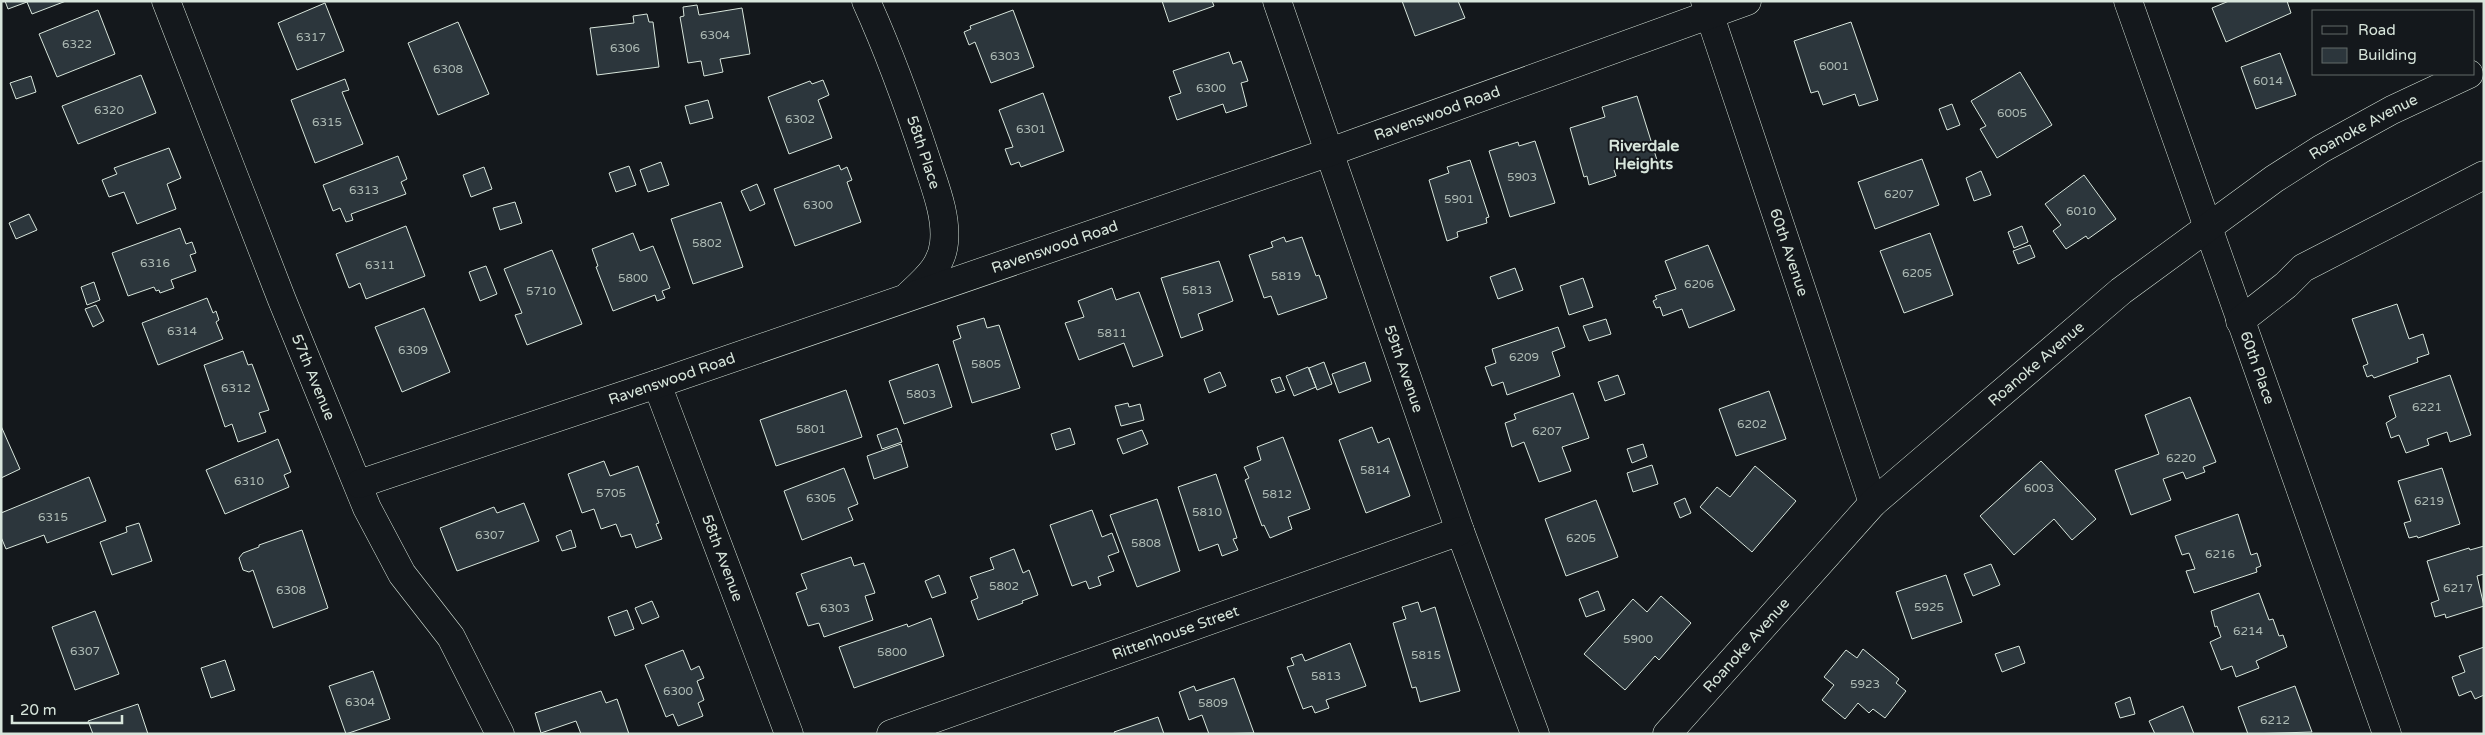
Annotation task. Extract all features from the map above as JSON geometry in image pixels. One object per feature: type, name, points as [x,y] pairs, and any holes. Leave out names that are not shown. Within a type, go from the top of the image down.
[{"type":"street","name":"57th Avenue","points":[[166,1],[282,300],[359,484],[367,508],[402,574],[451,637],[500,734]]},
{"type":"street","name":"58th Place","points":[[866,1],[891,57],[930,171],[944,222],[944,244],[940,261],[930,275],[906,298]]},
{"type":"street","name":"59th Avenue","points":[[1277,1],[1460,531],[1535,734]]},
{"type":"street","name":"Ravenswood Road","points":[[359,484],[657,384],[1330,152],[1708,8],[1747,1]]},
{"type":"street","name":"60th Place","points":[[2128,1],[2388,734]]},
{"type":"street","name":"60th Avenue","points":[[1708,8],[1874,503]]},
{"type":"street","name":"Roanoke Avenue","points":[[1667,734],[1874,503],[2121,291],[2274,179],[2321,149],[2392,110],[2467,75]]},
{"type":"street","points":[[2240,321],[2286,285],[2303,268],[2484,175]]},
{"type":"street","name":"58th Avenue","points":[[657,384],[788,734]]},
{"type":"street","name":"Rittenhouse Street","points":[[891,734],[1460,531]]},
{"type":"building","points":[[5,1],[66,1],[32,14],[27,2],[8,9]]},
{"type":"building","points":[[1162,1],[1212,1],[1214,6],[1169,22]]},
{"type":"building","points":[[1402,1],[1458,1],[1465,18],[1415,36]]},
{"type":"building","points":[[2229,1],[2287,1],[2291,13],[2226,42],[2212,8]]},
{"type":"building","points":[[325,3],[344,51],[297,70],[278,23]]},
{"type":"building","points":[[697,5],[699,15],[742,8],[750,54],[720,59],[723,72],[704,76],[701,61],[688,63],[680,17],[684,16],[683,7]]},
{"type":"building","points":[[98,10],[115,54],[57,77],[39,34]]},
{"type":"building","points":[[1013,10],[1034,67],[991,83],[975,42],[969,45],[964,32],[971,29],[970,26]]},
{"type":"building","points":[[647,14],[649,22],[653,22],[659,67],[597,75],[590,28],[634,23],[633,16]]},
{"type":"building","points":[[458,22],[489,94],[438,115],[408,43]]},
{"type":"building","points":[[1851,22],[1878,100],[1859,106],[1855,94],[1823,105],[1818,91],[1811,93],[1794,41]]},
{"type":"building","points":[[1229,52],[1233,64],[1241,61],[1248,81],[1241,83],[1247,106],[1226,113],[1223,104],[1177,120],[1169,97],[1181,93],[1173,71]]},
{"type":"building","points":[[2280,53],[2296,95],[2256,109],[2241,67]]},
{"type":"building","points":[[2020,72],[2052,125],[1997,158],[1980,129],[1986,126],[1971,101]]},
{"type":"building","points":[[141,75],[156,113],[78,144],[62,106]]},
{"type":"building","points":[[31,76],[36,92],[16,99],[10,83]]},
{"type":"building","points":[[345,79],[349,90],[342,92],[363,144],[315,163],[291,100]]},
{"type":"building","points":[[823,80],[829,95],[818,100],[832,138],[789,154],[768,97],[810,81],[812,84]]},
{"type":"building","points":[[1043,93],[1064,151],[1021,167],[1019,162],[1011,165],[1005,149],[1013,147],[999,110]]},
{"type":"building","points":[[1637,96],[1657,160],[1614,170],[1616,176],[1589,185],[1587,176],[1584,177],[1570,128],[1605,117],[1602,107]]},
{"type":"building","points":[[708,100],[713,118],[690,124],[685,106]]},
{"type":"building","points":[[1952,104],[1960,125],[1947,130],[1939,109]]},
{"type":"building","points":[[1535,141],[1555,203],[1510,217],[1489,151],[1518,142],[1519,146]]},
{"type":"building","points":[[169,148],[181,178],[167,184],[176,209],[137,224],[124,192],[109,197],[102,180],[117,174],[114,168]]},
{"type":"building","points":[[398,156],[407,179],[401,182],[406,194],[351,214],[353,220],[346,222],[340,208],[333,211],[323,185]]},
{"type":"building","points":[[1922,159],[1939,205],[1875,229],[1858,182]]},
{"type":"building","points":[[1470,160],[1489,217],[1486,218],[1487,223],[1457,232],[1458,237],[1447,241],[1429,180],[1449,173],[1447,167]]},
{"type":"building","points":[[661,162],[669,185],[648,192],[640,170]]},
{"type":"building","points":[[839,165],[841,170],[847,167],[852,180],[847,182],[861,222],[795,246],[774,189]]},
{"type":"building","points":[[629,166],[636,185],[616,192],[609,173]]},
{"type":"building","points":[[484,167],[492,189],[471,197],[463,175]]},
{"type":"building","points":[[1981,171],[1991,195],[1974,201],[1966,178]]},
{"type":"building","points":[[2084,175],[2116,219],[2088,239],[2086,236],[2066,249],[2053,231],[2061,225],[2045,204]]},
{"type":"building","points":[[757,184],[765,204],[750,211],[741,191]]},
{"type":"building","points":[[515,202],[522,223],[500,230],[493,208]]},
{"type":"building","points":[[721,202],[743,267],[693,284],[671,219]]},
{"type":"building","points":[[29,214],[37,230],[16,239],[9,223]]},
{"type":"building","points":[[406,226],[425,276],[366,299],[360,283],[349,288],[336,254]]},
{"type":"building","points":[[2022,226],[2028,242],[2014,248],[2008,232]]},
{"type":"building","points":[[180,228],[186,244],[192,242],[196,253],[190,255],[196,271],[171,280],[174,288],[160,293],[154,287],[128,296],[112,253]]},
{"type":"building","points":[[633,233],[640,251],[653,246],[670,288],[662,291],[665,298],[657,301],[655,295],[613,311],[596,267],[598,266],[592,249]]},
{"type":"building","points":[[1930,233],[1953,295],[1904,313],[1880,251]]},
{"type":"building","points":[[1284,237],[1286,242],[1302,237],[1316,276],[1319,275],[1327,298],[1278,315],[1271,296],[1264,298],[1249,255],[1273,247],[1271,242]]},
{"type":"building","points":[[1708,245],[1735,310],[1689,328],[1682,309],[1663,316],[1660,307],[1656,308],[1653,301],[1657,299],[1655,296],[1676,289],[1665,261]]},
{"type":"building","points":[[2030,245],[2035,257],[2018,264],[2013,251]]},
{"type":"building","points":[[552,250],[582,324],[527,345],[515,315],[522,313],[504,269]]},
{"type":"building","points":[[1219,261],[1233,301],[1198,314],[1203,330],[1181,338],[1161,278]]},
{"type":"building","points":[[486,266],[497,294],[480,301],[469,272]]},
{"type":"building","points":[[1515,268],[1523,290],[1498,299],[1490,277]]},
{"type":"building","points":[[1583,278],[1593,307],[1569,315],[1560,286]]},
{"type":"building","points":[[94,282],[100,300],[87,305],[81,287]]},
{"type":"building","points":[[1112,288],[1116,300],[1139,292],[1163,356],[1133,367],[1124,343],[1079,360],[1065,323],[1084,317],[1078,301]]},
{"type":"building","points":[[207,298],[213,313],[216,311],[219,320],[216,322],[223,339],[158,365],[142,323]]},
{"type":"building","points":[[2397,304],[2409,339],[2423,334],[2429,354],[2417,358],[2418,362],[2374,378],[2372,375],[2367,377],[2363,366],[2368,364],[2352,319]]},
{"type":"building","points":[[96,305],[104,321],[93,327],[85,309]]},
{"type":"building","points":[[424,308],[450,372],[402,392],[375,327]]},
{"type":"building","points":[[984,318],[987,328],[999,325],[1020,388],[972,403],[953,341],[961,338],[957,326]]},
{"type":"building","points":[[1606,319],[1611,334],[1589,341],[1583,326]]},
{"type":"building","points":[[1558,327],[1565,347],[1552,352],[1560,376],[1507,395],[1503,382],[1492,386],[1485,367],[1496,363],[1492,349]]},
{"type":"building","points":[[243,351],[248,365],[252,364],[269,410],[259,413],[266,432],[238,442],[232,424],[225,427],[204,365]]},
{"type":"building","points":[[1324,362],[1332,384],[1317,390],[1309,368]]},
{"type":"building","points":[[1365,362],[1371,381],[1339,393],[1332,374]]},
{"type":"building","points":[[938,364],[952,407],[904,424],[889,381]]},
{"type":"building","points":[[1308,367],[1316,387],[1294,396],[1286,376]]},
{"type":"building","points":[[1220,372],[1226,386],[1209,393],[1204,379]]},
{"type":"building","points":[[1618,375],[1625,394],[1605,401],[1598,382]]},
{"type":"building","points":[[2450,375],[2471,435],[2450,442],[2447,432],[2427,439],[2429,445],[2406,453],[2399,435],[2391,438],[2386,423],[2396,417],[2389,396]]},
{"type":"building","points":[[1280,377],[1285,390],[1276,393],[1271,380]]},
{"type":"building","points":[[846,390],[862,437],[776,466],[760,420]]},
{"type":"building","points":[[1769,391],[1786,439],[1736,456],[1719,409]]},
{"type":"building","points":[[1573,393],[1589,438],[1562,447],[1571,471],[1539,482],[1524,442],[1512,447],[1505,423],[1516,419],[1514,414]]},
{"type":"building","points":[[2190,397],[2216,462],[2203,467],[2205,472],[2186,479],[2183,472],[2163,479],[2171,500],[2131,515],[2115,470],[2159,454],[2145,415]]},
{"type":"building","points":[[1128,403],[1129,407],[1140,404],[1144,420],[1121,426],[1115,406]]},
{"type":"building","points":[[1,426],[20,469],[1,478]]},
{"type":"building","points":[[1372,427],[1378,443],[1389,438],[1410,496],[1366,513],[1339,440]]},
{"type":"building","points":[[897,428],[902,442],[882,449],[877,435]]},
{"type":"building","points":[[1070,428],[1075,444],[1056,450],[1051,434]]},
{"type":"building","points":[[1142,430],[1148,444],[1123,454],[1117,439]]},
{"type":"building","points":[[1283,437],[1310,509],[1288,517],[1292,529],[1270,538],[1264,525],[1262,526],[1245,480],[1249,478],[1244,467],[1261,460],[1257,447]]},
{"type":"building","points":[[278,439],[291,472],[284,475],[289,487],[225,514],[206,470]]},
{"type":"building","points":[[901,444],[908,467],[874,479],[867,456]]},
{"type":"building","points":[[1643,444],[1647,457],[1632,463],[1627,449]]},
{"type":"building","points":[[604,461],[610,476],[638,466],[659,523],[656,524],[662,539],[636,548],[631,534],[621,537],[616,524],[601,529],[594,509],[582,513],[568,474]]},
{"type":"building","points":[[2041,461],[2096,519],[2072,540],[2054,519],[2014,555],[1980,516]]},
{"type":"building","points":[[1652,465],[1658,484],[1633,492],[1627,473]]},
{"type":"building","points":[[1755,466],[1796,501],[1752,552],[1700,507],[1717,487],[1730,497]]},
{"type":"building","points":[[844,468],[858,504],[848,508],[853,520],[802,540],[784,491]]},
{"type":"building","points":[[2442,468],[2460,524],[2418,538],[2417,536],[2409,538],[2404,523],[2411,521],[2398,481]]},
{"type":"building","points":[[1216,474],[1237,538],[1233,539],[1238,550],[1222,556],[1218,544],[1199,551],[1178,487]]},
{"type":"building","points":[[89,477],[106,521],[47,543],[44,535],[6,549],[1,537],[1,513]]},
{"type":"building","points":[[1685,498],[1691,513],[1680,518],[1674,503]]},
{"type":"building","points":[[1157,499],[1180,571],[1137,587],[1110,515]]},
{"type":"building","points":[[1596,500],[1618,557],[1566,576],[1545,519]]},
{"type":"building","points":[[524,503],[539,541],[457,571],[440,528],[494,507],[497,513]]},
{"type":"building","points":[[1092,510],[1102,537],[1112,533],[1119,552],[1108,556],[1114,571],[1098,577],[1101,585],[1089,589],[1086,581],[1072,586],[1050,525]]},
{"type":"building","points":[[2238,514],[2251,555],[2257,553],[2261,566],[2256,568],[2257,572],[2194,593],[2186,571],[2195,569],[2189,553],[2182,555],[2175,536]]},
{"type":"building","points":[[139,523],[152,561],[112,575],[100,542],[127,532],[126,527]]},
{"type":"building","points":[[302,530],[328,608],[273,628],[253,570],[249,572],[243,570],[239,558],[243,553],[259,547],[259,545]]},
{"type":"building","points":[[571,530],[576,547],[562,551],[556,536]]},
{"type":"building","points":[[2484,546],[2484,574],[2477,576],[2484,606],[2446,618],[2445,614],[2435,617],[2431,603],[2439,600],[2427,561],[2469,548],[2470,550]]},
{"type":"building","points":[[1014,549],[1023,573],[1029,570],[1038,595],[1022,601],[1023,603],[978,620],[971,601],[978,598],[970,577],[994,569],[990,558]]},
{"type":"building","points":[[851,557],[854,566],[864,563],[875,593],[865,596],[873,620],[824,637],[819,623],[808,626],[796,593],[807,589],[801,574]]},
{"type":"building","points":[[1991,564],[2000,585],[1973,596],[1964,574]]},
{"type":"building","points":[[939,575],[946,593],[932,598],[925,581]]},
{"type":"building","points":[[1946,575],[1962,622],[1912,639],[1896,592]]},
{"type":"building","points":[[1598,591],[1605,610],[1586,617],[1579,599]]},
{"type":"building","points":[[2259,593],[2269,620],[2273,619],[2279,636],[2283,635],[2287,647],[2256,661],[2259,668],[2236,677],[2232,666],[2221,670],[2210,642],[2221,637],[2217,626],[2215,627],[2211,611]]},
{"type":"building","points":[[1661,596],[1691,623],[1659,660],[1655,656],[1625,690],[1584,654],[1633,599],[1647,612]]},
{"type":"building","points":[[652,601],[659,617],[642,624],[635,608]]},
{"type":"building","points":[[1418,602],[1421,612],[1435,607],[1460,691],[1420,702],[1416,687],[1412,688],[1393,623],[1406,619],[1402,607]]},
{"type":"building","points":[[627,610],[634,629],[615,636],[608,617]]},
{"type":"building","points":[[95,611],[119,674],[75,690],[52,627]]},
{"type":"building","points":[[931,618],[944,656],[854,688],[839,647],[907,624],[908,627]]},
{"type":"building","points":[[1350,643],[1366,686],[1326,700],[1329,708],[1315,713],[1312,706],[1303,709],[1287,667],[1294,665],[1291,658],[1302,654],[1305,661]]},
{"type":"building","points":[[2019,646],[2025,663],[2002,672],[1995,654]]},
{"type":"building","points":[[2484,647],[2484,695],[2475,699],[2471,691],[2459,696],[2452,677],[2465,672],[2459,656]]},
{"type":"building","points":[[1863,649],[1899,679],[1896,683],[1906,691],[1885,718],[1873,709],[1869,713],[1858,703],[1845,719],[1822,700],[1834,685],[1824,677],[1846,650],[1857,658]]},
{"type":"building","points":[[683,650],[691,670],[699,666],[704,678],[697,681],[704,700],[698,703],[703,716],[678,726],[673,714],[666,717],[645,665]]},
{"type":"building","points":[[225,660],[235,690],[211,698],[201,668]]},
{"type":"building","points":[[373,671],[390,719],[346,734],[329,686]]},
{"type":"building","points":[[1234,678],[1254,733],[1209,734],[1202,715],[1189,720],[1179,692],[1194,686],[1196,691]]},
{"type":"building","points":[[2295,686],[2312,732],[2248,734],[2238,707]]},
{"type":"building","points":[[601,691],[606,703],[617,699],[629,734],[581,734],[576,721],[541,733],[535,713]]},
{"type":"building","points":[[2130,697],[2135,714],[2120,718],[2115,703]]},
{"type":"building","points":[[138,704],[148,734],[93,734],[88,721]]},
{"type":"building","points":[[2183,706],[2194,734],[2155,734],[2149,721]]},
{"type":"building","points":[[1158,717],[1164,734],[1115,734],[1114,732]]},
{"type":"district","name":"Riverdale Heights","points":[[1644,155]]}]
